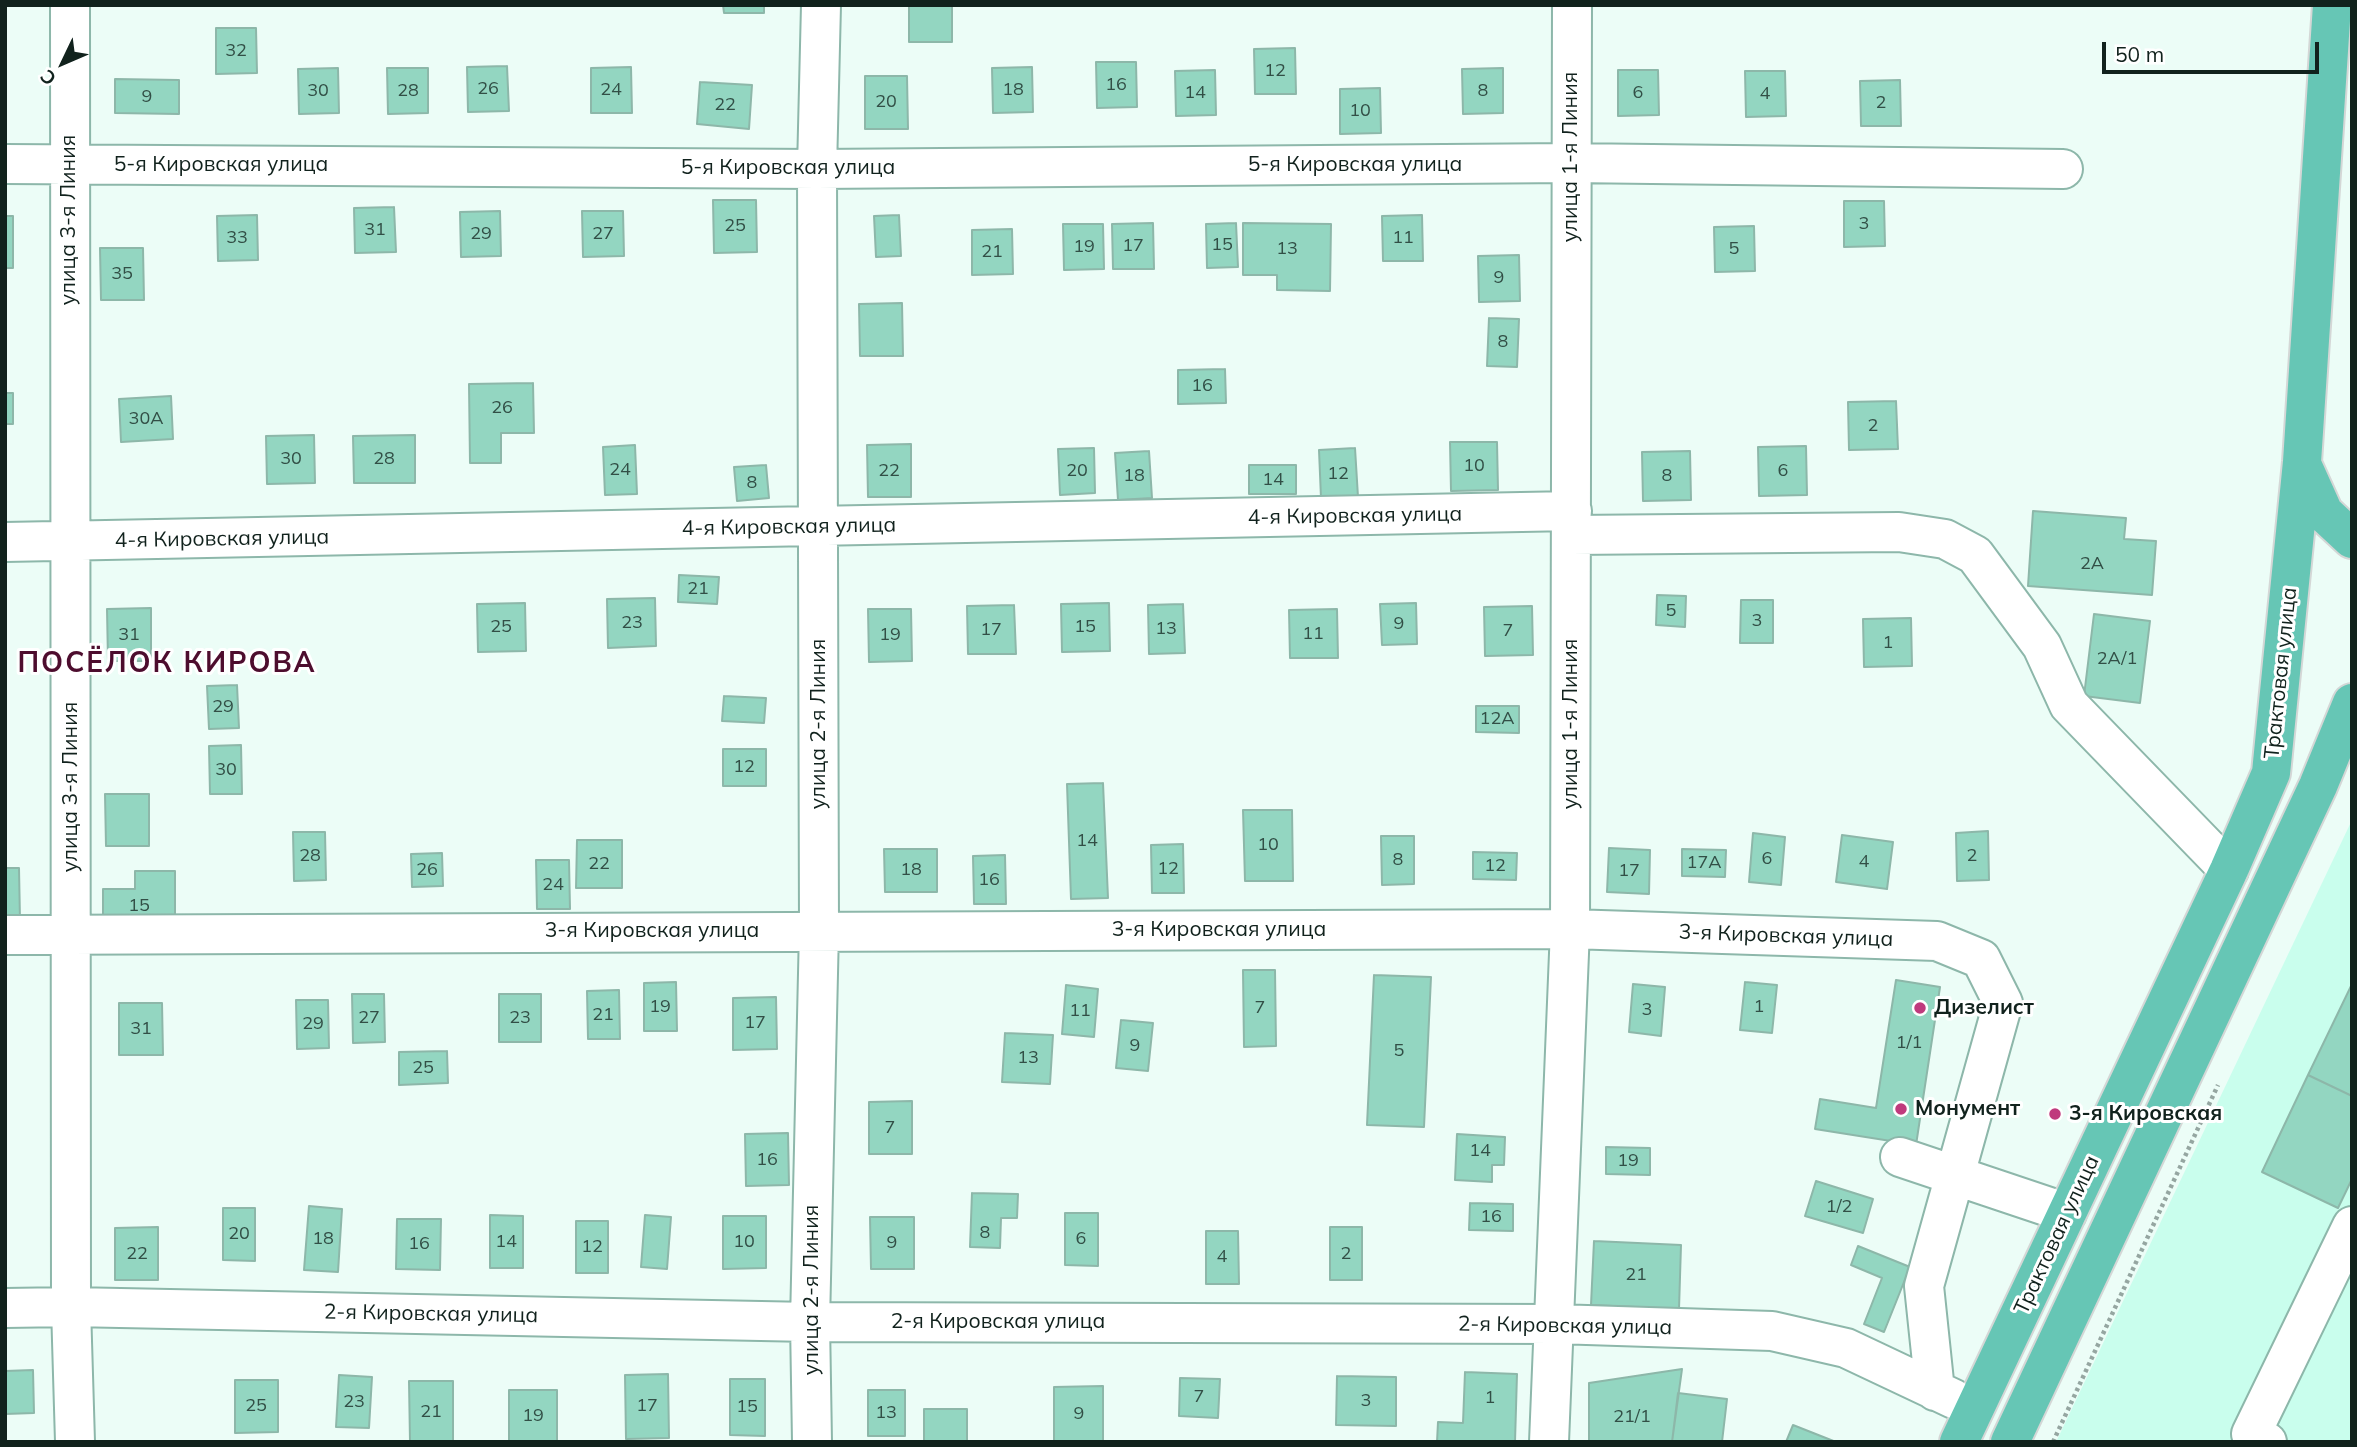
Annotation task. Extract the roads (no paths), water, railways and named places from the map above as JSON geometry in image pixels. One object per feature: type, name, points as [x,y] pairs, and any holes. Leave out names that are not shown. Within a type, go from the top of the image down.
[{"type":"main road","name":"Трактовая улица","points":[[1967,1425],[2229,870],[2271,773],[2302,462],[2332,5]]},
{"type":"main road","points":[[2302,462],[2324,513],[2352,539]]},
{"type":"main road","points":[[2010,1442],[2313,799],[2352,703]]},
{"type":"street","name":"улица 3-я Линия","points":[[70,5],[68,164],[71,1307],[75,1442]]},
{"type":"street","name":"улица 2-я Линия","points":[[812,1442],[810,1322],[819,930],[817,169],[821,5]]},
{"type":"street","name":"улица 1-я Линия","points":[[1549,1442],[1556,1324],[1570,929],[1572,5]]},
{"type":"street","name":"5-я Кировская улица","points":[[5,164],[817,169],[1570,163],[2063,169]]},
{"type":"street","name":"4-я Кировская улица","points":[[5,542],[820,527],[1572,523],[1899,532],[1945,538],[1975,555],[2042,646],[2069,705],[2229,870]]},
{"type":"street","name":"3-я Кировская улица","points":[[5,935],[1570,929],[1937,942],[1980,959],[2003,1003],[1924,1286],[1936,1391]]},
{"type":"street","points":[[1900,1157],[2067,1213]]},
{"type":"street","points":[[2267,1442],[2252,1434],[2352,1226]]},
{"type":"street","name":"2-я Кировская улица","points":[[5,1308],[71,1307],[810,1322],[1556,1324],[1772,1331],[1846,1348],[1936,1391],[1967,1425]]},
{"type":"place","name":"Дизелист","points":[[1920,1008]]},
{"type":"place","name":"Монумент","points":[[1901,1109]]},
{"type":"place","name":"3-я Кировская","points":[[2055,1114]]},
{"type":"district","name":"ПОСЁЛОК КИРОВА","points":[[167,664]]}]
